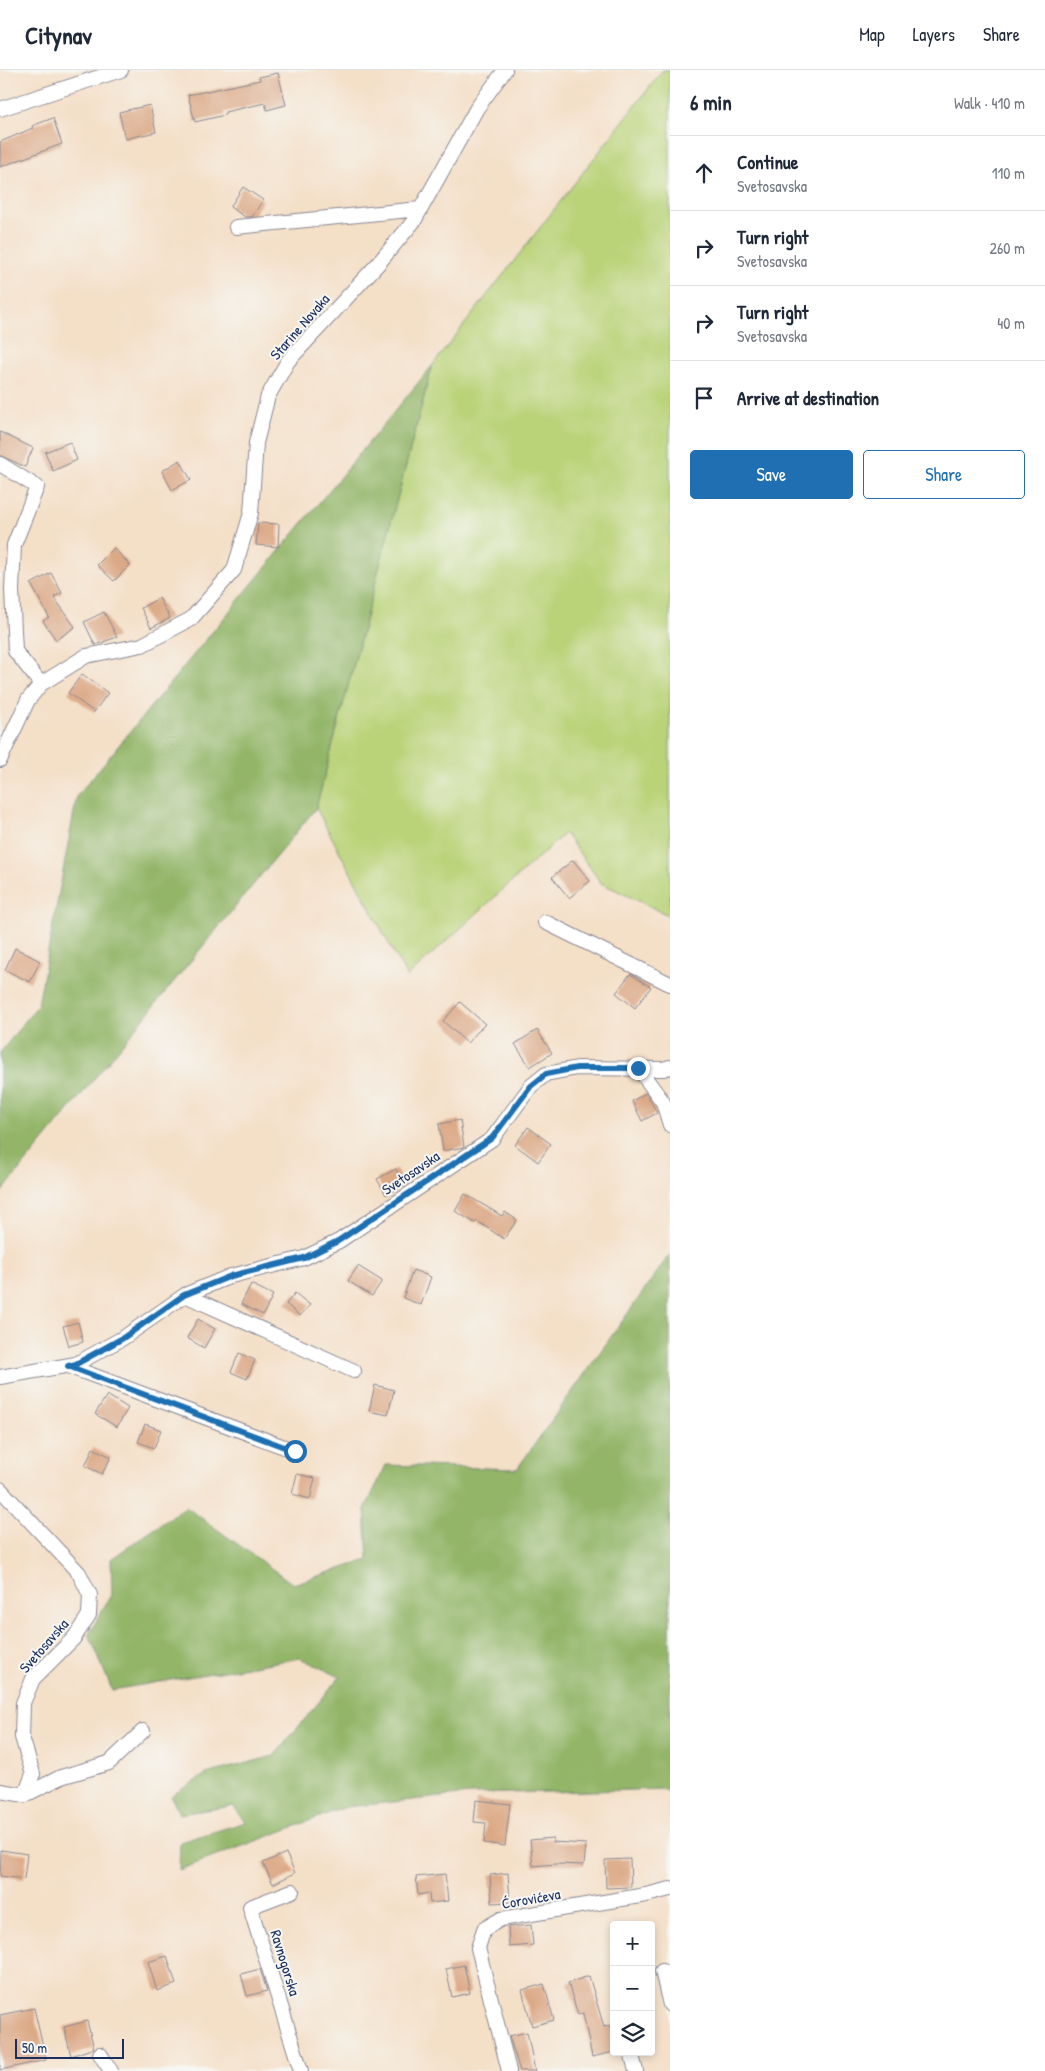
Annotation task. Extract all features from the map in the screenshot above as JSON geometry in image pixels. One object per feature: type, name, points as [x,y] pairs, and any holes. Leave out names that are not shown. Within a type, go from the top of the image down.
[{"type":"street","points":[[0,109],[121,70]]},
{"type":"street","name":"Starine Novaka","points":[[0,760],[28,700],[41,684],[86,656],[142,645],[191,619],[213,597],[234,570],[251,513],[256,443],[268,396],[288,361],[377,265],[414,221],[477,108],[505,70]]},
{"type":"street","points":[[236,227],[420,209]]},
{"type":"street","points":[[0,464],[37,487],[14,544],[12,590],[15,651],[41,684]]},
{"type":"street","points":[[544,922],[670,984]]},
{"type":"street","name":"Svetosavska","points":[[0,1377],[76,1364],[123,1338],[184,1295],[231,1276],[304,1258],[338,1241],[492,1138],[531,1086],[546,1074],[577,1068],[663,1069],[670,1067]]},
{"type":"street","points":[[638,1068],[663,1102],[670,1125]]},
{"type":"street","points":[[184,1295],[354,1371]]},
{"type":"street","name":"Svetosavska","points":[[68,1366],[295,1451]]},
{"type":"street","name":"Svetosavska","points":[[0,1490],[79,1573],[90,1595],[89,1616],[74,1638],[33,1678],[23,1703],[22,1737],[33,1774],[25,1795]]},
{"type":"street","points":[[0,1791],[25,1795],[61,1776],[109,1763],[143,1731]]},
{"type":"street","name":"Ćorovićeva","points":[[509,2071],[478,1948],[484,1929],[501,1919],[646,1895],[670,1888]]},
{"type":"street","name":"Ravnogorska","points":[[292,1891],[250,1907],[301,2071]]},
{"type":"street","points":[[662,1971],[670,2005]]},
{"type":"street","points":[[100,2054],[111,2071]]},
{"type":"street","points":[[632,2056],[636,2071]]},
{"type":"green space","points":[[663,70],[670,70],[670,916],[601,883],[565,833],[407,977],[316,808],[432,366]]},
{"type":"green space","points":[[432,366],[316,808],[0,1194],[0,1053],[38,1005],[77,796]]},
{"type":"green space","points":[[670,1254],[670,1789],[469,1794],[346,1807],[179,1870],[180,1842],[246,1822],[233,1806],[179,1814],[171,1796],[206,1774],[274,1756],[340,1677],[300,1658],[112,1690],[89,1634],[112,1593],[111,1559],[186,1507],[293,1584],[368,1560],[365,1509],[386,1465],[517,1469]]},
{"type":"building","points":[[278,73],[286,105],[267,110],[265,103],[225,112],[225,115],[195,122],[188,95],[260,80],[259,77]]},
{"type":"building","points":[[150,105],[156,132],[125,139],[119,112]]},
{"type":"building","points":[[53,118],[62,144],[0,167],[0,142]]},
{"type":"building","points":[[243,187],[263,200],[252,217],[245,217],[230,207]]},
{"type":"building","points":[[0,432],[33,448],[25,467],[0,455]]},
{"type":"building","points":[[70,442],[77,460],[53,471],[45,452]]},
{"type":"building","points":[[180,460],[191,480],[172,490],[162,471]]},
{"type":"building","points":[[258,523],[279,524],[278,547],[256,545]]},
{"type":"building","points":[[114,548],[130,565],[114,581],[97,565]]},
{"type":"building","points":[[51,573],[62,593],[54,597],[75,627],[56,640],[43,621],[49,617],[31,584]]},
{"type":"building","points":[[159,598],[170,618],[151,628],[141,608]]},
{"type":"building","points":[[104,612],[117,637],[95,645],[84,622]]},
{"type":"building","points":[[82,674],[108,693],[94,712],[68,693]]},
{"type":"building","points":[[573,860],[590,881],[569,898],[552,877]]},
{"type":"building","points":[[15,948],[40,961],[30,982],[5,970]]},
{"type":"building","points":[[630,974],[651,987],[635,1008],[616,993]]},
{"type":"building","points":[[460,1002],[485,1024],[467,1043],[443,1021]]},
{"type":"building","points":[[537,1030],[552,1053],[530,1067],[515,1044]]},
{"type":"building","points":[[646,1093],[657,1113],[642,1121],[632,1101]]},
{"type":"building","points":[[460,1120],[464,1147],[443,1151],[439,1124]]},
{"type":"building","points":[[528,1127],[551,1144],[538,1162],[515,1145]]},
{"type":"building","points":[[396,1169],[404,1186],[386,1195],[377,1179]]},
{"type":"building","points":[[465,1194],[502,1216],[505,1212],[517,1220],[504,1239],[477,1221],[475,1223],[455,1211]]},
{"type":"building","points":[[358,1266],[382,1281],[372,1296],[348,1281]]},
{"type":"building","points":[[413,1270],[431,1277],[421,1305],[403,1298]]},
{"type":"building","points":[[251,1284],[273,1295],[263,1315],[241,1304]]},
{"type":"building","points":[[295,1293],[310,1305],[300,1316],[286,1304]]},
{"type":"building","points":[[198,1319],[215,1329],[204,1348],[187,1338]]},
{"type":"building","points":[[78,1322],[83,1342],[69,1346],[63,1326]]},
{"type":"building","points":[[239,1353],[255,1360],[247,1379],[231,1372]]},
{"type":"building","points":[[375,1385],[394,1390],[388,1415],[369,1411]]},
{"type":"building","points":[[107,1395],[128,1408],[117,1427],[95,1414]]},
{"type":"building","points":[[145,1424],[161,1430],[154,1448],[138,1442]]},
{"type":"building","points":[[93,1448],[111,1457],[102,1474],[85,1466]]},
{"type":"building","points":[[297,1474],[315,1478],[310,1499],[292,1494]]},
{"type":"building","points":[[476,1800],[510,1804],[505,1846],[484,1843],[486,1823],[474,1822]]},
{"type":"building","points":[[553,1838],[553,1842],[586,1844],[584,1865],[556,1864],[533,1866],[530,1840]]},
{"type":"building","points":[[1,1850],[27,1854],[24,1879],[0,1876]]},
{"type":"building","points":[[286,1853],[295,1873],[273,1884],[263,1863]]},
{"type":"building","points":[[630,1859],[631,1887],[606,1888],[605,1860]]},
{"type":"building","points":[[508,1873],[510,1902],[492,1903],[490,1875]]},
{"type":"building","points":[[445,1874],[448,1901],[430,1903],[429,1893],[418,1895],[416,1877]]},
{"type":"building","points":[[531,1925],[533,1945],[509,1947],[508,1927]]},
{"type":"building","points":[[167,1956],[176,1984],[157,1991],[148,1962]]},
{"type":"building","points":[[464,1965],[470,1993],[452,1997],[446,1969]]},
{"type":"building","points":[[260,1969],[267,1991],[247,1996],[241,1974]]},
{"type":"building","points":[[589,1976],[604,2027],[610,2026],[610,2053],[592,2057],[583,2013],[578,2015],[568,1983]]},
{"type":"building","points":[[544,1984],[554,2020],[532,2026],[522,1990]]},
{"type":"building","points":[[34,2008],[46,2060],[0,2070],[0,2015]]},
{"type":"building","points":[[87,2021],[94,2048],[71,2056],[64,2027]]},
{"type":"building","points":[[527,2032],[535,2071],[520,2071],[509,2036]]},
{"type":"route","points":[[295,1451],[68,1366],[76,1364],[123,1338],[184,1295],[231,1276],[304,1258],[338,1241],[492,1138],[531,1086],[546,1074],[577,1068],[638,1068]]}]
